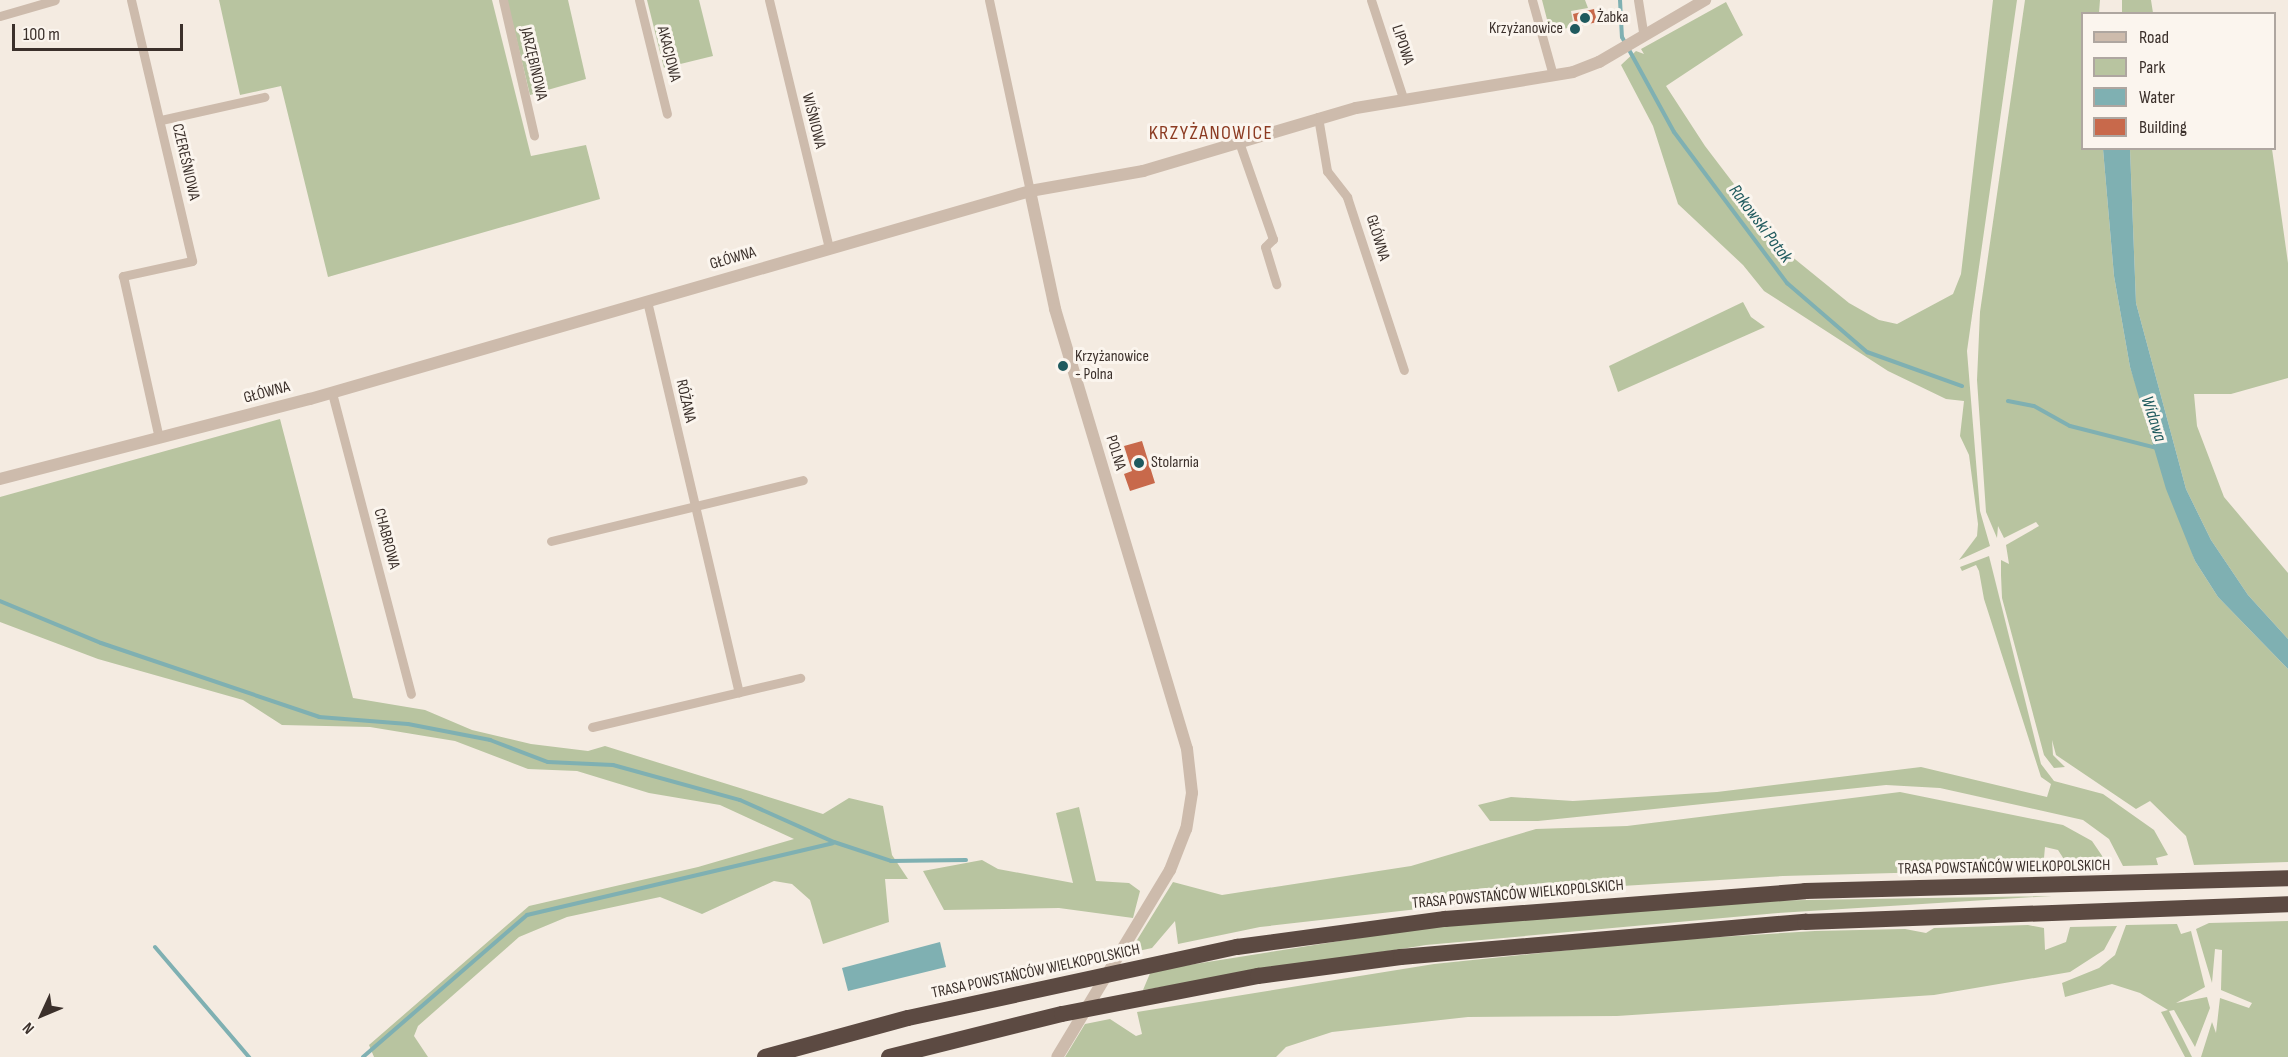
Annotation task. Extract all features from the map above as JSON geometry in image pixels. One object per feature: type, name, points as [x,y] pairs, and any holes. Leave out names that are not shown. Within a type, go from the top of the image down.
[{"type":"highway","name":"TRASA POWSTAŃCÓW WIELKOPOLSKICH","points":[[765,1057],[1083,979],[1340,931],[1549,908],[1805,891],[2288,878]]},
{"type":"highway","points":[[889,1057],[1062,1014],[1258,976],[1545,941],[1805,922],[2064,910],[2288,904]]},
{"type":"street","points":[[0,16],[55,0]]},
{"type":"street","name":"CZEREŚNIOWA","points":[[131,0],[192,261],[123,276],[159,438]]},
{"type":"street","name":"JARZĘBINOWA","points":[[502,0],[534,135]]},
{"type":"street","name":"AKACJOWA","points":[[639,0],[667,114]]},
{"type":"street","name":"WIŚNIOWA","points":[[769,0],[829,249]]},
{"type":"street","name":"POLNA","points":[[989,0],[1055,309],[1187,750],[1192,793],[1186,829],[1149,907],[1057,1057]]},
{"type":"street","name":"LIPOWA","points":[[1371,0],[1403,98]]},
{"type":"street","points":[[1532,0],[1553,75]]},
{"type":"street","points":[[1638,0],[1639,39]]},
{"type":"street","name":"GŁÓWNA","points":[[0,479],[332,393],[1030,191],[1143,171],[1318,117],[1403,98],[1553,75],[1590,66],[1705,0]]},
{"type":"street","points":[[160,120],[264,97]]},
{"type":"street","name":"GŁÓWNA","points":[[1318,117],[1327,171],[1347,197],[1404,370]]},
{"type":"street","points":[[1239,142],[1273,239],[1265,247],[1276,284]]},
{"type":"street","name":"RÓŻANA","points":[[647,301],[739,692]]},
{"type":"street","name":"CHABROWA","points":[[332,393],[411,694]]},
{"type":"street","points":[[551,541],[803,480]]},
{"type":"street","points":[[592,727],[800,678]]},
{"type":"green space","points":[[219,0],[492,0],[531,156],[586,145],[600,199],[328,277],[281,86],[240,95]]},
{"type":"green space","points":[[507,0],[568,0],[586,79],[530,95]]},
{"type":"green space","points":[[647,0],[699,0],[713,56],[664,68]]},
{"type":"green space","points":[[1542,0],[1585,0],[1588,8],[1571,11],[1574,27],[1550,31]]},
{"type":"green space","points":[[1993,0],[2017,0],[1967,351],[1980,511],[1990,546],[1959,560],[1977,536],[1978,524],[1969,455],[1960,436],[1964,401],[1946,399],[1888,371],[1764,291],[1743,265],[1678,204],[1653,126],[1621,65],[1636,51],[1644,54],[1641,49],[1726,2],[1743,35],[1666,86],[1705,146],[1785,251],[1849,303],[1879,320],[1897,324],[1953,294],[1961,274]]},
{"type":"green space","points":[[2025,0],[2100,0],[2099,12],[2081,12],[2081,150],[2103,150],[2114,276],[2130,367],[2195,561],[2218,597],[2288,669],[2288,862],[2194,865],[2186,836],[2150,801],[2136,809],[2056,755],[2052,740],[2053,755],[2065,767],[2054,768],[2044,755],[2002,598],[2001,575],[2001,560],[2009,564],[2006,545],[2039,526],[2036,522],[2004,538],[1998,526],[1997,538],[1986,512],[1977,380],[1980,312]]},
{"type":"green space","points":[[2122,0],[2151,0],[2153,12],[2122,12]]},
{"type":"green space","points":[[2130,150],[2272,150],[2288,263],[2288,378],[2231,394],[2194,394],[2197,426],[2224,497],[2288,573],[2288,639],[2248,595],[2211,540],[2186,489],[2136,303]]},
{"type":"green space","points":[[1743,302],[1751,317],[1765,327],[1618,392],[1609,366]]},
{"type":"green space","points":[[280,419],[353,698],[425,710],[472,730],[531,744],[588,751],[605,746],[823,814],[849,798],[883,806],[892,855],[908,879],[885,879],[889,922],[823,944],[810,900],[792,884],[774,881],[702,914],[660,897],[567,917],[519,937],[418,1026],[414,1036],[428,1057],[374,1057],[369,1045],[529,906],[698,867],[794,839],[720,805],[649,793],[577,771],[528,769],[455,741],[370,727],[282,725],[243,700],[98,659],[0,622],[0,497]]},
{"type":"green space","points":[[1989,556],[2041,764],[2054,781],[2103,794],[2154,830],[2168,855],[2156,858],[2158,865],[2123,866],[2109,839],[2083,820],[1940,788],[1886,785],[1538,821],[1490,821],[1478,805],[1511,797],[1573,801],[1717,792],[1921,767],[2047,797],[2051,784],[2041,777],[1984,599],[1979,571],[1976,565],[1962,571],[1960,567]]},
{"type":"green space","points":[[1900,792],[2063,825],[2092,841],[2109,866],[2069,867],[2058,850],[2045,847],[2043,869],[1783,876],[1622,886],[1260,927],[1178,944],[1175,921],[1152,948],[1129,953],[1173,882],[1222,895],[1411,866],[1536,829],[1627,826]]},
{"type":"green space","points":[[1079,807],[1096,881],[1129,883],[1140,891],[1133,918],[1059,908],[944,910],[923,871],[982,860],[998,869],[1073,883],[1056,813]]},
{"type":"green space","points":[[2052,896],[1778,913],[1426,945],[1143,990],[1151,971],[1422,928],[1742,901]]},
{"type":"green space","points":[[2288,921],[2288,1057],[2201,1057],[2212,1022],[2216,1033],[2220,998],[2249,1008],[2252,1003],[2221,990],[2222,950],[2215,949],[2212,983],[2196,929],[2209,923]]},
{"type":"green space","points":[[2177,924],[2181,934],[2191,931],[2205,987],[2176,1003],[2207,997],[2210,1008],[2195,1047],[2174,1010],[2169,1011],[2192,1057],[2185,1057],[2161,1012],[2168,1010],[2140,993],[2112,984],[2065,997],[2062,983],[2099,968],[2115,955],[2126,925]]},
{"type":"green space","points":[[2028,925],[2044,928],[2045,950],[2066,942],[2070,927],[2117,926],[2104,950],[2070,972],[1934,995],[1617,1016],[1468,1017],[1332,1032],[1286,1047],[1276,1057],[1065,1057],[1085,1024],[1110,1019],[1136,1036],[1142,1034],[1137,1012],[1434,964],[1656,941],[1815,931],[1905,929],[1926,933],[1934,928]]},
{"type":"water","name":"Widawa","points":[[2103,150],[2130,150],[2136,303],[2186,489],[2211,540],[2248,595],[2288,639],[2288,669],[2218,597],[2195,561],[2166,489],[2130,367],[2114,276]]},
{"type":"water","points":[[940,942],[946,967],[848,991],[842,968]]},
{"type":"building","name":"Żabka","points":[[1594,9],[1597,22],[1576,27],[1573,14]]},
{"type":"building","name":"Stolarnia","points":[[1142,441],[1155,483],[1130,491],[1124,474],[1132,471],[1124,446]]},
{"type":"waterway","name":"Rakowski Potok","points":[[1620,0],[1622,37],[1674,132],[1787,283],[1867,352],[1962,386]]},
{"type":"waterway","name":"Rakowski Potok","points":[[2008,401],[2034,406],[2070,426],[2157,448]]},
{"type":"waterway","points":[[0,601],[101,643],[319,717],[408,724],[490,740],[548,762],[613,765],[740,800],[834,842],[891,861],[966,860]]},
{"type":"waterway","points":[[363,1057],[527,915],[833,843]]},
{"type":"waterway","points":[[155,947],[249,1057]]},
{"type":"place","name":"Żabka","points":[[1585,18]]},
{"type":"place","name":"Krzyżanowice","points":[[1575,29]]},
{"type":"place","name":"Krzyżanowice - Polna","points":[[1063,366]]},
{"type":"place","name":"Stolarnia","points":[[1139,463]]},
{"type":"district","name":"KRZYŻANOWICE","points":[[1211,133]]}]
